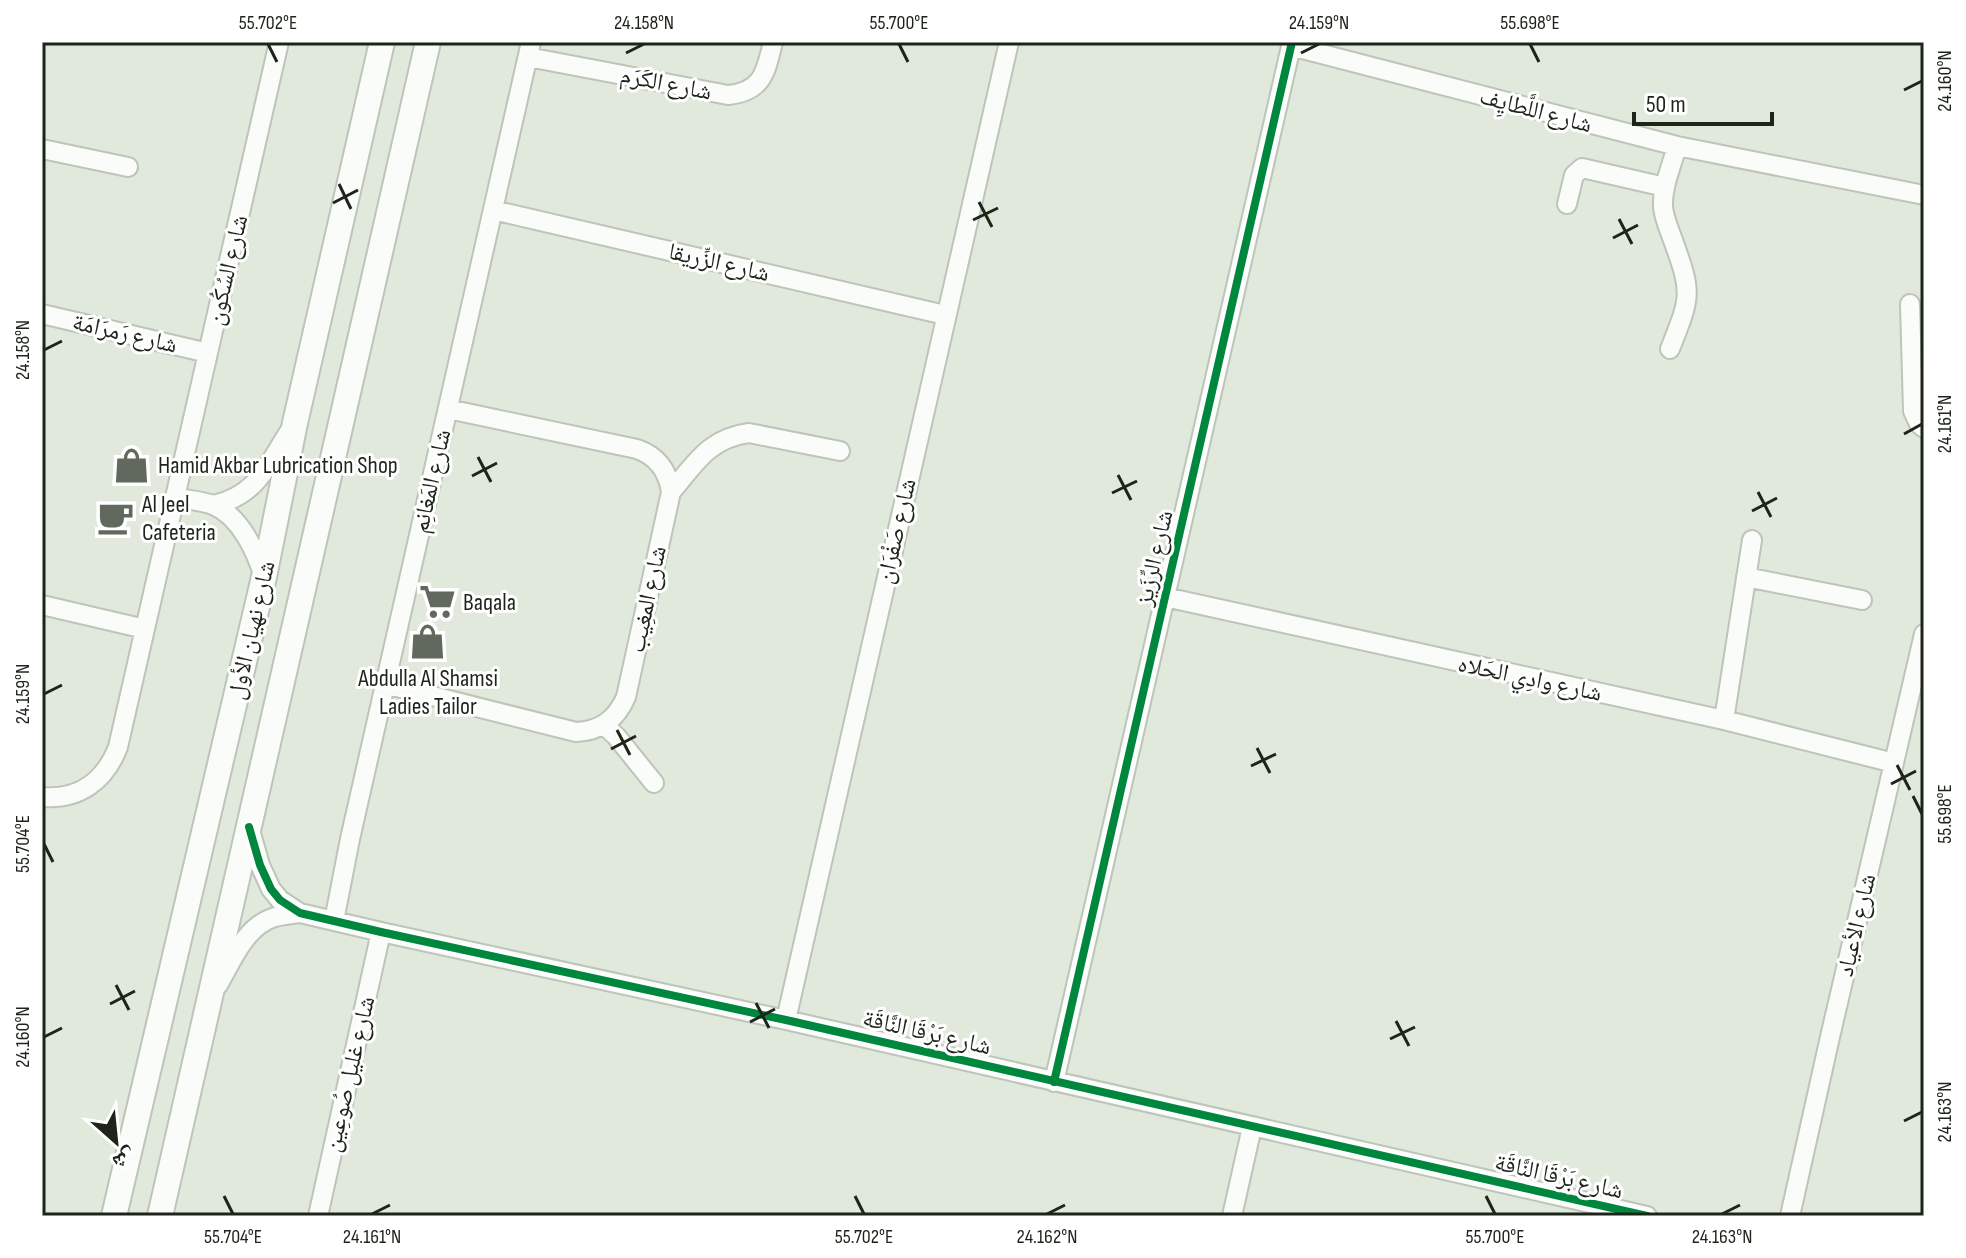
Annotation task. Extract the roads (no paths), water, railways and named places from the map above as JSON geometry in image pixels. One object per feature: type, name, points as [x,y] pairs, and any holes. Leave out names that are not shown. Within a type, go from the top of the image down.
[{"type":"main road","name":"شارع نهيان الأول","points":[[114,1216],[264,577],[295,423],[382,42]]},
{"type":"main road","name":"شارع نهيان الأول","points":[[160,1216],[428,42]]},
{"type":"street","name":"شارع السُكُون","points":[[42,797],[57,798],[81,791],[101,777],[118,747],[279,42]]},
{"type":"street","name":"شارع الكَرَم","points":[[530,49],[728,95],[745,92],[759,82],[767,67],[773,42]]},
{"type":"street","name":"شارع صَفْرَان","points":[[786,1020],[1009,42]]},
{"type":"street","name":"شارع اللَّطايِف","points":[[1292,44],[1338,50],[1677,146],[1924,195]]},
{"type":"street","name":"شارع الرِّزَيز","points":[[1054,1082],[1292,44]]},
{"type":"street","name":"شارع المَغانِم","points":[[334,921],[530,49]]},
{"type":"street","points":[[1670,349],[1688,295],[1685,275],[1663,206],[1677,146]]},
{"type":"street","points":[[42,149],[128,167]]},
{"type":"street","points":[[1567,204],[1574,175],[1582,168],[1665,187]]},
{"type":"street","name":"شارع الزِّريقا","points":[[493,210],[945,315]]},
{"type":"street","points":[[1910,304],[1913,411],[1924,428]]},
{"type":"street","name":"شارع رَمرَامَة","points":[[42,314],[208,353]]},
{"type":"street","points":[[448,409],[644,452],[662,466],[671,492]]},
{"type":"street","points":[[175,497],[214,505],[230,502],[244,494],[256,483],[295,423]]},
{"type":"street","points":[[671,492],[709,449],[734,435],[749,433],[840,451]]},
{"type":"street","name":"شارع المغِيب","points":[[604,725],[618,713],[626,697],[671,492]]},
{"type":"street","points":[[214,505],[241,529],[255,552],[264,577]]},
{"type":"street","points":[[1724,720],[1752,540]]},
{"type":"street","points":[[1746,577],[1862,600]]},
{"type":"street","name":"شارع وادِي الحَلاه","points":[[1165,597],[1724,720],[1894,763]]},
{"type":"street","points":[[42,605],[145,629]]},
{"type":"street","name":"شارع الأعياد","points":[[1790,1216],[1924,634]]},
{"type":"street","points":[[385,684],[566,730],[586,731],[604,725],[654,783]]},
{"type":"street","name":"شارع بَرْقَا النَّاقَة","points":[[249,827],[271,889],[280,900],[300,913],[1647,1216]]},
{"type":"street","name":"شارع بَرْقَا النَّاقَة","points":[[208,1002],[247,936],[255,928],[275,917],[300,913]]},
{"type":"street","name":"شارع غليل صُوعِين","points":[[318,1216],[381,932]]},
{"type":"street","points":[[1232,1216],[1252,1127]]},
{"type":"place","name":"Hamid Akbar Lubrication Shop","points":[[132,465]]},
{"type":"place","name":"Al Jeel Cafeteria","points":[[116,518]]},
{"type":"place","name":"Baqala","points":[[437,602]]},
{"type":"place","name":"Abdulla Al Shamsi Ladies Tailor","points":[[428,641]]}]
